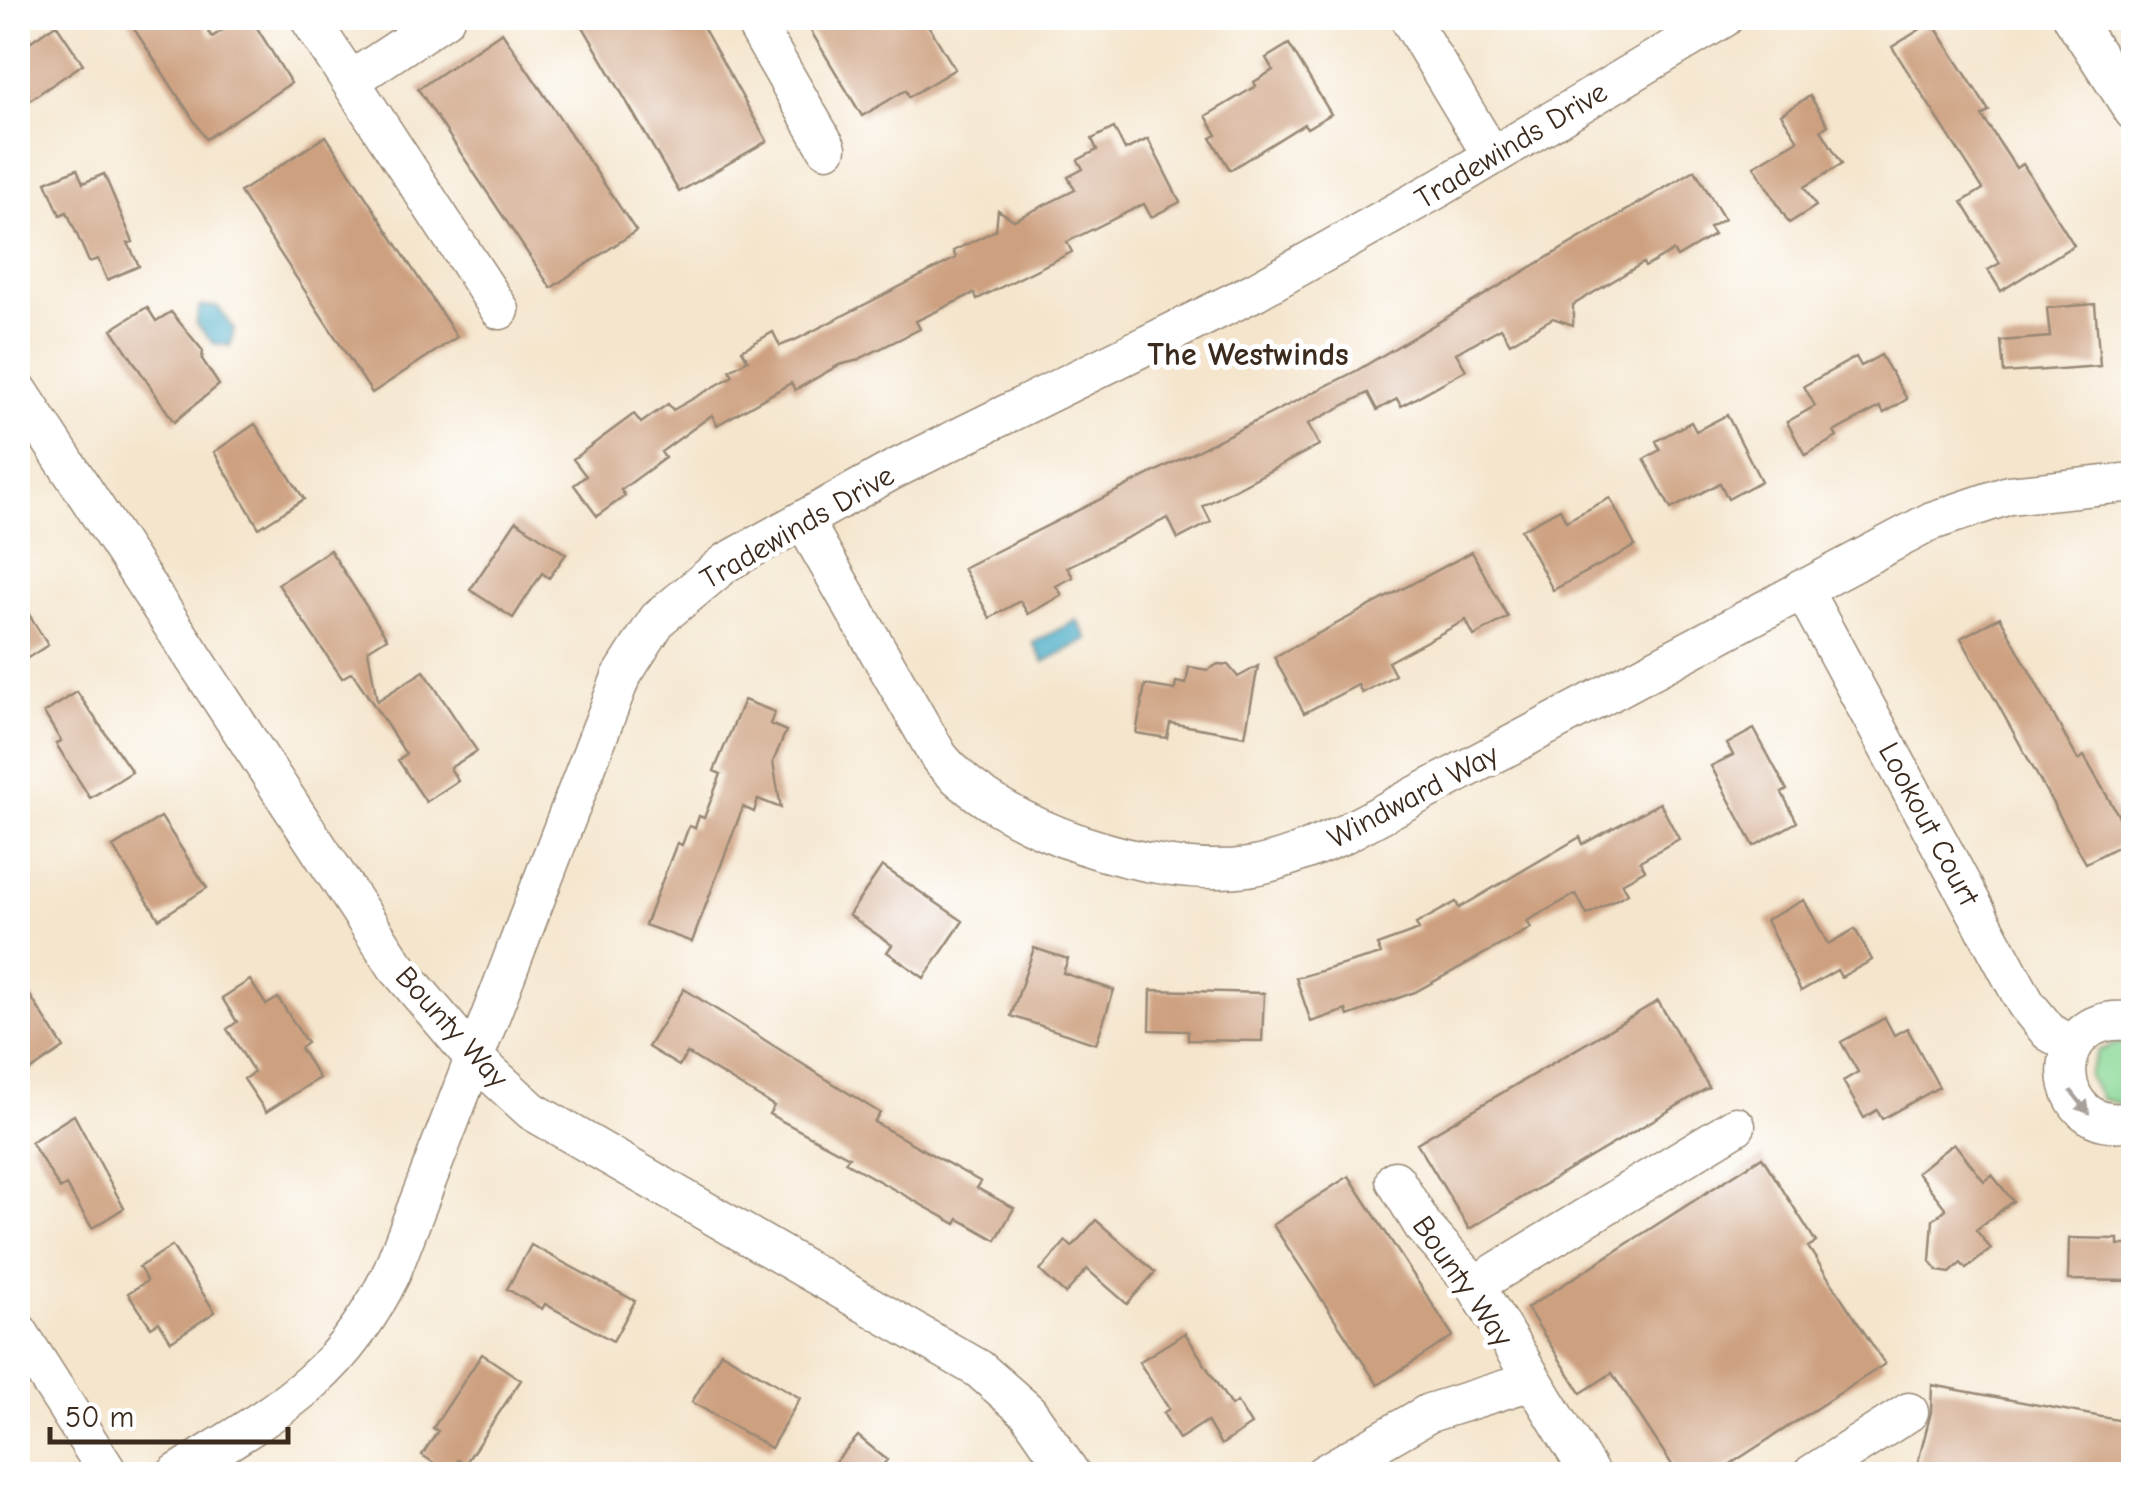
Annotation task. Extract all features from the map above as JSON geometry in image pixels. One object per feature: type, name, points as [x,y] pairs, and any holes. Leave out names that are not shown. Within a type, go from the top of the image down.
[{"type":"street","points":[[309,18],[500,310]]},
{"type":"street","points":[[350,82],[446,18]]},
{"type":"street","points":[[752,18],[828,148]]},
{"type":"street","points":[[1409,18],[1492,156]]},
{"type":"street","name":"Tradewinds Drive","points":[[176,1474],[301,1395],[338,1360],[369,1319],[391,1274],[632,657],[658,619],[708,574],[803,520],[1256,291],[1724,18]]},
{"type":"street","points":[[2073,18],[2134,112]]},
{"type":"street","name":"Bounty Way","points":[[18,390],[396,966],[473,1057],[532,1111],[979,1368],[1028,1412],[1071,1474]]},
{"type":"street","name":"Windward Way","points":[[803,520],[939,758],[956,779],[990,805],[1104,850],[1162,865],[1210,870],[1275,861],[1342,835],[1802,588],[1970,506],[2049,488],[2134,482]]},
{"type":"street","name":"Lookout Court","points":[[1802,588],[2026,1004],[2049,1032],[2072,1045]]},
{"type":"street","points":[[2134,1022],[2099,1023],[2072,1045],[2066,1079],[2078,1104],[2104,1121],[2134,1120]]},
{"type":"street","points":[[1474,1285],[1736,1126]]},
{"type":"street","name":"Bounty Way","points":[[1394,1180],[1423,1226],[1474,1285],[1590,1474]]},
{"type":"street","points":[[18,1331],[109,1474]]},
{"type":"street","name":"Bounty Way","points":[[1324,1474],[1420,1417],[1532,1381]]},
{"type":"street","points":[[1812,1474],[1908,1412]]},
{"type":"green space","points":[[2117,1043],[2133,1047],[2133,1101],[2121,1104],[2101,1099],[2088,1076],[2098,1051]]},
{"type":"water","points":[[200,306],[218,307],[234,329],[230,346],[213,343],[196,323]]},
{"type":"water","points":[[1077,620],[1088,639],[1044,662],[1033,643]]},
{"type":"building","points":[[127,18],[199,18],[212,37],[241,18],[251,18],[291,83],[206,139]]},
{"type":"building","points":[[578,18],[698,18],[767,141],[679,192]]},
{"type":"building","points":[[803,18],[924,18],[955,69],[909,97],[906,90],[862,116]]},
{"type":"building","points":[[1932,22],[1989,111],[1982,116],[2016,168],[2023,164],[2074,245],[2001,291],[1988,270],[2000,263],[1962,202],[1983,189],[1892,47]]},
{"type":"building","points":[[56,24],[83,64],[18,108],[18,50]]},
{"type":"building","points":[[502,32],[636,231],[551,288],[418,89]]},
{"type":"building","points":[[1289,44],[1331,114],[1307,128],[1304,124],[1230,170],[1211,138],[1217,135],[1206,116],[1256,86],[1254,82],[1273,70],[1266,58]]},
{"type":"building","points":[[1810,96],[1828,125],[1821,130],[1842,164],[1804,187],[1816,206],[1789,223],[1754,166],[1798,140],[1781,114]]},
{"type":"building","points":[[1114,128],[1125,150],[1148,139],[1180,202],[1151,217],[1144,204],[1067,242],[1072,252],[977,299],[974,293],[916,321],[920,329],[855,361],[839,365],[795,390],[791,383],[717,425],[712,415],[661,452],[665,458],[621,490],[625,496],[597,516],[574,485],[586,476],[573,459],[634,414],[641,423],[668,404],[673,410],[733,376],[730,370],[748,360],[742,350],[773,332],[780,346],[795,340],[956,258],[953,251],[996,230],[998,210],[1014,220],[1075,190],[1068,177],[1083,169],[1078,160],[1097,150],[1092,139]]},
{"type":"building","points":[[326,136],[457,337],[372,393],[240,192]]},
{"type":"building","points":[[77,169],[83,183],[104,174],[139,266],[107,280],[98,259],[89,262],[67,212],[60,215],[46,182]]},
{"type":"building","points":[[1695,170],[1724,219],[1709,228],[1714,235],[1677,257],[1673,251],[1645,267],[1643,263],[1573,305],[1573,325],[1553,318],[1510,343],[1501,328],[1456,353],[1466,370],[1401,406],[1397,399],[1377,410],[1368,393],[1308,424],[1319,445],[1203,506],[1211,522],[1178,539],[1168,518],[1067,567],[1073,577],[1056,586],[1062,595],[1028,614],[1020,601],[990,618],[963,568],[1356,371]]},
{"type":"building","points":[[2095,304],[2100,366],[2004,373],[2001,341],[2050,337],[2047,308]]},
{"type":"building","points":[[147,307],[156,321],[171,312],[203,351],[202,359],[219,385],[174,422],[112,329]]},
{"type":"building","points":[[1881,355],[1907,399],[1884,413],[1880,407],[1834,432],[1837,437],[1805,455],[1787,422],[1815,406],[1804,386],[1856,357],[1861,366]]},
{"type":"building","points":[[1727,415],[1761,481],[1728,499],[1720,483],[1671,509],[1644,459],[1660,450],[1656,441],[1691,422],[1696,431]]},
{"type":"building","points":[[255,424],[304,499],[259,528],[214,452]]},
{"type":"building","points":[[1610,498],[1635,546],[1553,590],[1521,530],[1560,509],[1566,521]]},
{"type":"building","points":[[516,521],[566,554],[549,578],[542,573],[513,618],[470,590]]},
{"type":"building","points":[[330,550],[387,638],[368,650],[377,701],[424,671],[477,751],[450,768],[458,781],[426,802],[398,760],[406,754],[352,672],[342,678],[278,584]]},
{"type":"building","points":[[1472,552],[1508,617],[1474,636],[1466,620],[1388,662],[1395,675],[1362,693],[1358,685],[1304,713],[1274,657]]},
{"type":"building","points":[[18,597],[48,645],[18,664]]},
{"type":"building","points":[[2000,617],[2078,760],[2084,756],[2132,839],[2086,863],[1961,638]]},
{"type":"building","points":[[1218,664],[1228,665],[1238,677],[1258,666],[1245,736],[1170,723],[1167,738],[1136,733],[1145,685],[1175,690],[1176,682],[1186,684],[1189,667],[1208,670]]},
{"type":"building","points":[[77,692],[132,772],[90,798],[56,744],[61,741],[44,713]]},
{"type":"building","points":[[744,700],[775,712],[770,724],[786,731],[773,762],[781,808],[758,799],[754,812],[743,807],[692,942],[645,925],[677,843],[682,845],[689,826],[695,828],[699,816],[704,818],[721,774],[714,771]]},
{"type":"building","points":[[1754,729],[1787,790],[1782,793],[1797,822],[1754,846],[1711,766],[1733,755],[1727,744]]},
{"type":"building","points":[[1660,803],[1679,839],[1640,861],[1645,870],[1622,883],[1628,893],[1587,915],[1576,894],[1527,921],[1531,928],[1415,992],[1348,1016],[1346,1010],[1311,1022],[1296,978],[1381,954],[1377,945],[1419,930],[1416,924],[1456,902],[1459,908],[1580,837],[1583,844]]},
{"type":"building","points":[[161,817],[207,888],[159,919],[113,847]]},
{"type":"building","points":[[882,866],[963,921],[924,978],[887,952],[892,945],[849,915]]},
{"type":"building","points":[[1804,900],[1828,944],[1855,929],[1872,960],[1841,977],[1837,970],[1801,991],[1766,920]]},
{"type":"building","points":[[1034,948],[1068,959],[1063,973],[1114,990],[1096,1044],[1011,1016]]},
{"type":"building","points":[[18,977],[64,1048],[18,1079]]},
{"type":"building","points":[[250,980],[266,1005],[278,998],[307,1043],[300,1048],[319,1078],[266,1112],[244,1079],[254,1072],[227,1029],[237,1022],[222,998]]},
{"type":"building","points":[[684,989],[880,1113],[874,1122],[981,1182],[977,1188],[1014,1208],[996,1240],[959,1219],[956,1224],[845,1162],[849,1157],[769,1114],[774,1106],[687,1053],[679,1066],[648,1047]]},
{"type":"building","points":[[1151,990],[1264,993],[1262,1041],[1188,1040],[1188,1031],[1150,1030]]},
{"type":"building","points":[[1658,1001],[1709,1087],[1469,1229],[1417,1143]]},
{"type":"building","points":[[1885,1018],[1894,1035],[1907,1028],[1939,1087],[1882,1119],[1877,1110],[1864,1118],[1843,1081],[1858,1072],[1841,1042]]},
{"type":"building","points":[[74,1115],[124,1208],[92,1228],[66,1185],[60,1189],[31,1142]]},
{"type":"building","points":[[1954,1143],[1984,1181],[1992,1175],[2013,1201],[1976,1230],[1991,1249],[1966,1269],[1961,1263],[1950,1273],[1938,1271],[1930,1261],[1933,1220],[1946,1209],[1917,1172]]},
{"type":"building","points":[[1762,1157],[1816,1242],[1808,1247],[1885,1364],[1715,1474],[1678,1474],[1612,1373],[1581,1393],[1527,1308]]},
{"type":"building","points":[[1349,1176],[1453,1336],[1378,1385],[1273,1225]]},
{"type":"building","points":[[1096,1220],[1155,1272],[1127,1304],[1087,1269],[1065,1294],[1040,1271],[1066,1241],[1072,1247]]},
{"type":"building","points":[[2069,1238],[2118,1239],[2118,1245],[2134,1245],[2134,1281],[2068,1280]]},
{"type":"building","points":[[531,1245],[635,1301],[613,1341],[545,1304],[542,1309],[507,1289]]},
{"type":"building","points":[[172,1246],[215,1312],[171,1341],[159,1322],[151,1327],[128,1293],[147,1281],[139,1267]]},
{"type":"building","points":[[1185,1333],[1231,1406],[1237,1402],[1251,1425],[1221,1445],[1207,1421],[1179,1439],[1163,1413],[1169,1409],[1139,1362]]},
{"type":"building","points":[[721,1352],[800,1398],[771,1448],[692,1402]]},
{"type":"building","points":[[482,1354],[521,1380],[465,1464],[458,1460],[449,1473],[422,1455],[438,1431],[433,1428]]},
{"type":"building","points":[[1932,1385],[2134,1423],[2134,1474],[1915,1474],[1931,1412]]},
{"type":"building","points":[[858,1436],[887,1460],[875,1474],[825,1474]]},
{"type":"district","name":"The Westwinds","points":[[1248,354]]}]
